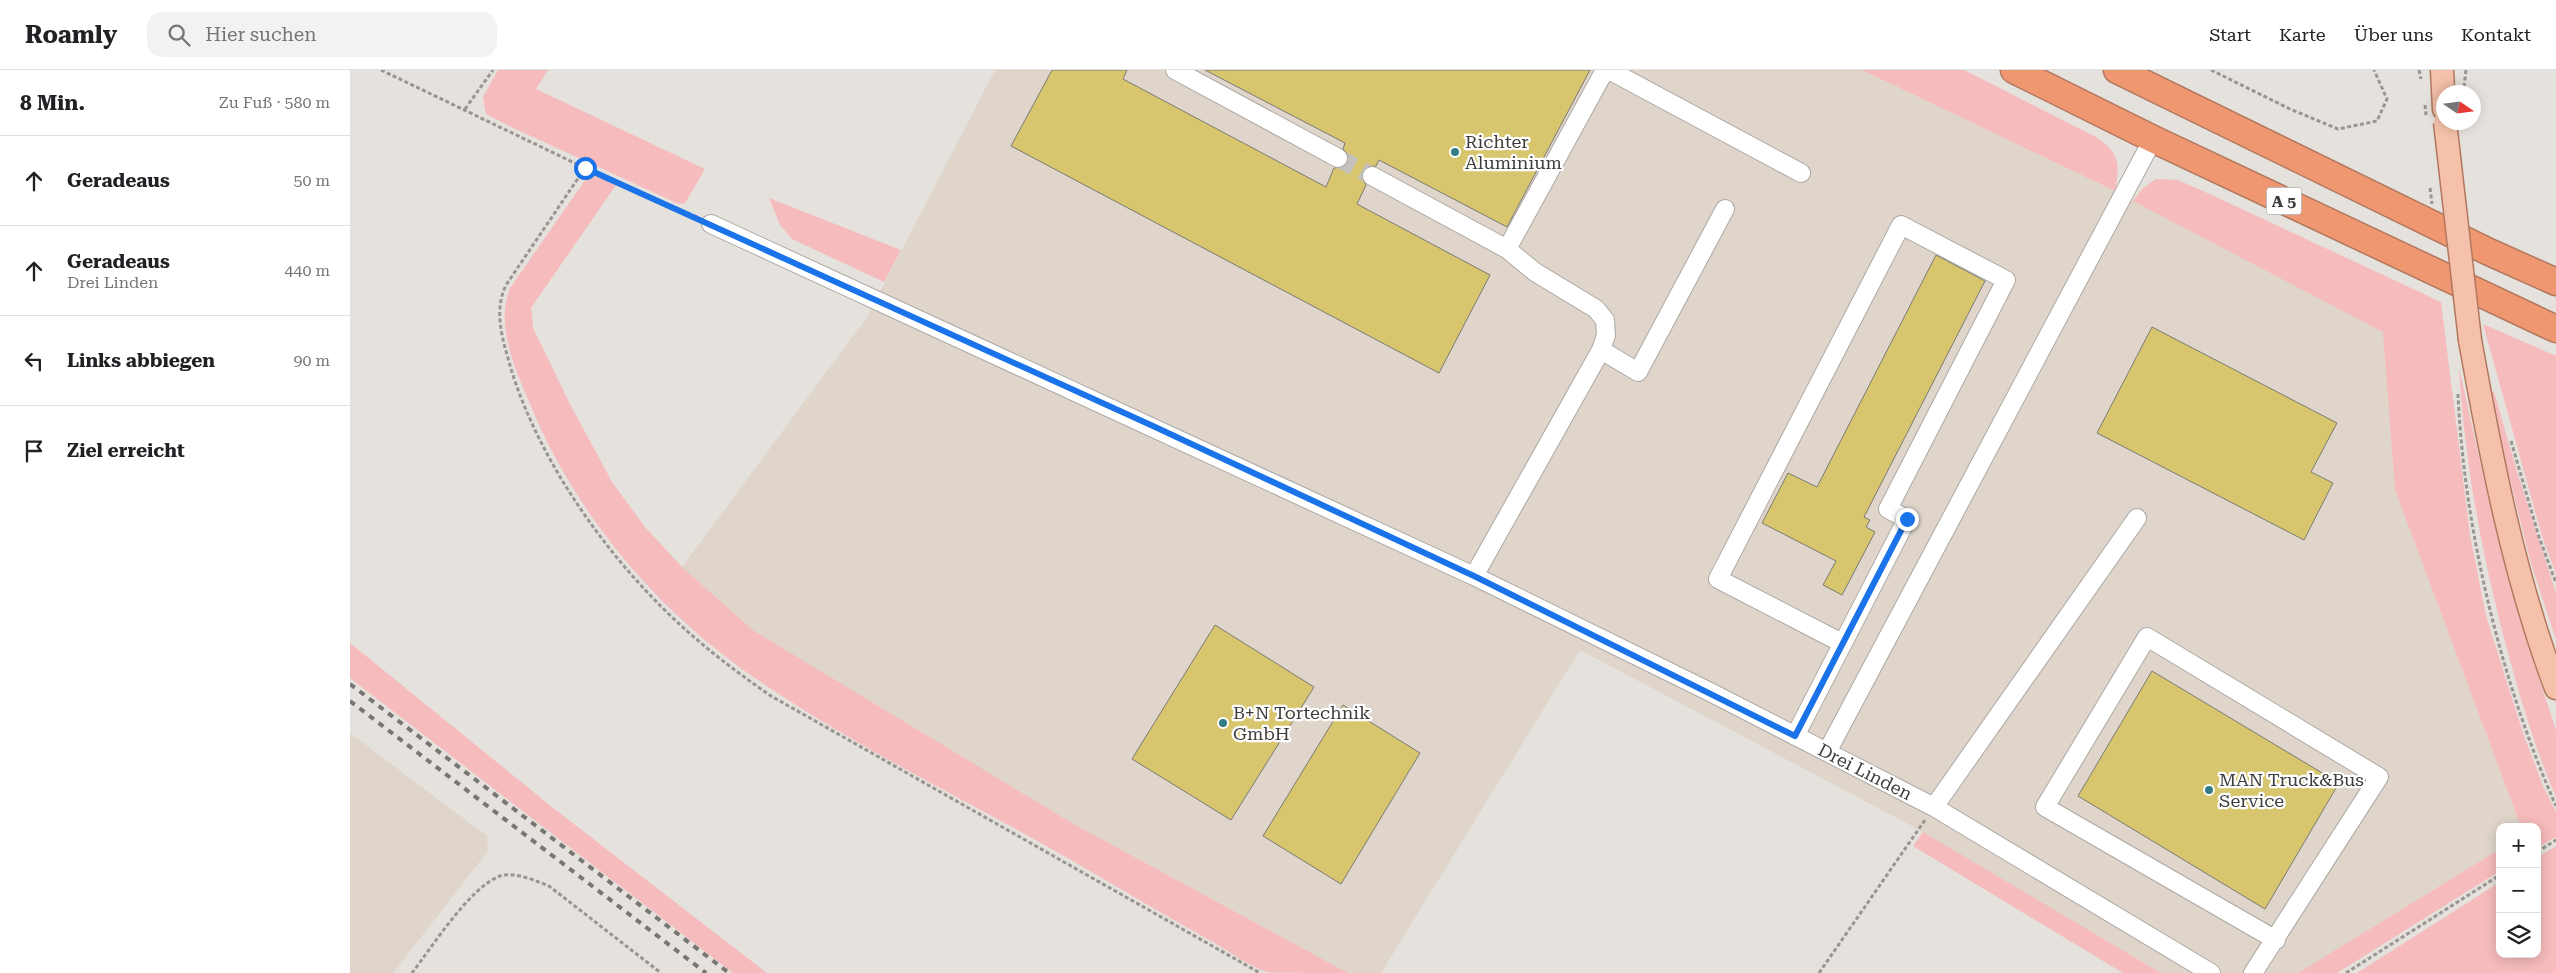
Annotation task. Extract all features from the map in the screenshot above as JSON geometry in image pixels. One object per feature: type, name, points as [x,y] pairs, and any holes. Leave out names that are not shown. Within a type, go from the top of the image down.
[{"type":"highway","name":"A 5","points":[[2014,70],[2153,139],[2556,329]]},
{"type":"highway","name":"A 5","points":[[2117,70],[2489,252],[2556,282]]},
{"type":"main road","points":[[2442,70],[2443,85]]},
{"type":"main road","points":[[2446,130],[2470,340],[2492,463],[2524,588],[2556,688]]},
{"type":"street","points":[[1175,70],[1338,158]]},
{"type":"street","points":[[1507,248],[1607,70],[1800,172]]},
{"type":"street","points":[[1826,752],[2153,139]]},
{"type":"street","points":[[1372,176],[1507,248],[1535,272],[1596,309],[1605,320],[1606,335],[1601,350],[1474,576]]},
{"type":"street","points":[[1601,350],[1638,372],[1725,210]]},
{"type":"street","name":"Drei Linden","points":[[711,224],[1474,576],[1795,736],[1934,808],[2212,973]]},
{"type":"street","points":[[1795,736],[1907,519],[1888,509],[2006,280],[1901,225],[1718,579],[1842,643]]},
{"type":"street","points":[[1934,808],[2137,518]]},
{"type":"street","points":[[2253,973],[2276,940],[2379,777],[2147,637],[2045,807],[2276,940]]},
{"type":"path","points":[[381,70],[466,109],[585,168],[711,224]]},
{"type":"path","points":[[466,109],[493,70]]},
{"type":"path","points":[[2211,70],[2290,109],[2338,129],[2377,121],[2388,99],[2374,70]]},
{"type":"path","points":[[2465,85],[2466,70]]},
{"type":"path","points":[[585,168],[506,285],[500,297],[498,312],[502,338],[516,383],[538,434],[564,483],[601,537],[646,591],[686,631],[771,696],[1260,973]]},
{"type":"path","points":[[2458,386],[2459,423],[2474,531],[2491,614],[2522,723],[2556,806]]},
{"type":"path","points":[[2509,434],[2556,583]]},
{"type":"path","points":[[1819,973],[1934,808]]},
{"type":"path","points":[[2541,849],[2556,840]]},
{"type":"path","points":[[412,973],[471,896],[501,875],[528,877],[549,886],[661,973]]},
{"type":"path","points":[[2346,973],[2496,878]]},
{"type":"shaded area","points":[[498,70],[548,70],[536,89],[705,169],[685,203],[679,204],[486,114],[483,97]]},
{"type":"shaded area","points":[[995,70],[1862,70],[2115,191],[2384,332],[2395,490],[2520,823],[2496,823],[2496,851],[2298,973],[2161,973],[1912,826],[1580,650],[1381,973],[1348,973],[1072,823],[842,685],[754,631],[682,567],[867,317]]},
{"type":"shaded area","points":[[1862,70],[1964,70],[2098,138],[2111,149],[2117,161],[2118,174],[2115,191]]},
{"type":"shaded area","points":[[588,176],[599,177],[616,185],[531,308],[533,328],[571,406],[612,482],[645,527],[682,567],[754,631],[1072,823],[1348,973],[1267,972],[1246,962],[1031,837],[871,750],[793,703],[719,652],[653,591],[595,521],[570,484],[549,445],[518,376],[506,332],[506,302],[510,288]]},
{"type":"shaded area","points":[[2156,179],[2178,180],[2441,302],[2470,535],[2486,616],[2523,733],[2543,786],[2556,812],[2556,837],[2541,846],[2541,823],[2520,823],[2395,490],[2383,332],[2133,201],[2142,189]]},
{"type":"shaded area","points":[[769,198],[901,250],[884,282],[792,239],[780,225]]},
{"type":"shaded area","points":[[2483,324],[2556,356],[2556,574],[2542,536]]},
{"type":"shaded area","points":[[2459,368],[2488,497],[2528,645],[2556,730],[2556,797],[2527,719],[2503,634],[2485,559],[2471,483]]},
{"type":"shaded area","points":[[2488,391],[2494,392],[2518,475],[2556,593],[2556,640],[2530,560]]},
{"type":"shaded area","points":[[350,643],[557,811],[767,973],[733,973],[350,678]]},
{"type":"shaded area","points":[[350,733],[487,836],[488,851],[393,973],[350,973]]},
{"type":"shaded area","points":[[1923,832],[2161,973],[2123,973],[1913,846]]},
{"type":"shaded area","points":[[2556,846],[2556,973],[2357,973],[2496,885],[2496,958],[2541,958],[2541,855]]},
{"type":"shaded area","points":[[2496,851],[2496,874],[2337,973],[2298,973]]},
{"type":"building","points":[[1052,70],[1127,70],[1123,79],[1326,187],[1334,168],[1343,167],[1348,163],[1347,153],[1343,149],[1345,143],[1205,70],[1590,70],[1507,227],[1379,160],[1376,166],[1367,167],[1362,171],[1361,177],[1366,185],[1357,204],[1490,275],[1439,373],[1011,146]]},
{"type":"building","points":[[1936,255],[1985,281],[1864,517],[1870,520],[1866,527],[1875,532],[1842,595],[1823,585],[1836,561],[1762,523],[1788,473],[1817,487]]},
{"type":"building","points":[[2152,327],[2337,423],[2311,472],[2333,483],[2304,540],[2097,433]]},
{"type":"building","name":"B+N Tortechnik GmbH","points":[[1215,625],[1314,687],[1231,820],[1132,759]]},
{"type":"building","name":"MAN Truck&Bus Service","points":[[2152,671],[2339,783],[2265,909],[2078,796]]},
{"type":"building","points":[[1343,705],[1420,753],[1341,884],[1263,836]]},
{"type":"tunnel","points":[[1338,158],[1372,176]]},
{"type":"railway","points":[[350,684],[729,973]]},
{"type":"railway","points":[[350,701],[706,973]]},
{"type":"place","name":"Richter Aluminium","points":[[1455,152]]},
{"type":"place","name":"B+N Tortechnik GmbH","points":[[1223,723]]},
{"type":"place","name":"MAN Truck&Bus Service","points":[[2209,790]]},
{"type":"route","points":[[585,168],[1153,426],[1474,576],[1795,736],[1907,519]]}]
